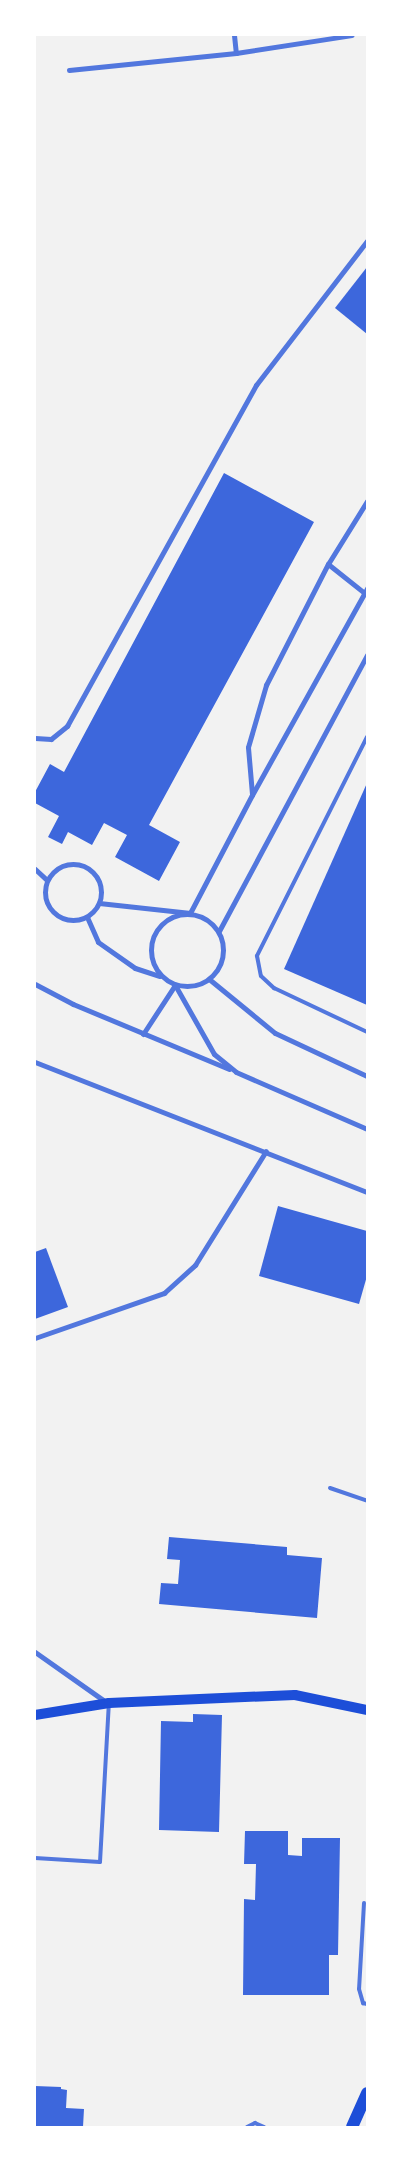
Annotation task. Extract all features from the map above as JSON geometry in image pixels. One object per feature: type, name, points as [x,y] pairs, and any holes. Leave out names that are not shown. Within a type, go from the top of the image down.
[{"type":"main road","points":[[35,1715],[109,1704],[295,1695],[367,1710]]},
{"type":"main road","points":[[352,2127],[367,2093]]},
{"type":"street","points":[[234,35],[236,53]]},
{"type":"street","points":[[69,70],[236,53],[352,35]]},
{"type":"street","points":[[35,738],[50,739],[67,726],[256,385],[367,241]]},
{"type":"street","points":[[252,795],[248,747],[266,685],[328,564],[367,501]]},
{"type":"street","points":[[190,913],[252,795],[366,592],[328,564]]},
{"type":"street","points":[[219,931],[367,655]]},
{"type":"street","points":[[69,864],[88,868],[100,884],[102,894],[100,903],[94,912],[86,918],[69,920],[53,913],[45,897],[47,880],[52,872],[69,864]]},
{"type":"street","points":[[35,869],[47,880]]},
{"type":"street","points":[[86,918],[98,942],[136,968],[160,976],[175,985],[193,986],[209,979],[220,965],[224,948],[219,931],[206,918],[190,913],[100,903]]},
{"type":"street","points":[[160,976],[151,960],[150,943],[158,927],[172,916],[190,913]]},
{"type":"street","points":[[209,979],[275,1032],[367,1076]]},
{"type":"street","points":[[35,984],[73,1004],[367,1129]]},
{"type":"street","points":[[143,1034],[175,985]]},
{"type":"street","points":[[175,985],[214,1054],[236,1072]]},
{"type":"street","points":[[35,1062],[367,1192]]},
{"type":"street","points":[[35,1338],[164,1293],[196,1265],[266,1151]]},
{"type":"street","points":[[35,1652],[109,1704]]},
{"type":"lane","points":[[367,737],[257,956],[261,976],[274,988],[367,1032]]},
{"type":"lane","points":[[330,1488],[367,1501]]},
{"type":"lane","points":[[35,1858],[100,1862],[109,1704]]},
{"type":"lane","points":[[364,1903],[359,1989],[363,2003],[367,2004]]},
{"type":"lane","points":[[247,2127],[255,2124],[264,2127]]},
{"type":"building","points":[[367,267],[367,334],[335,308]]},
{"type":"building","points":[[224,473],[314,522],[149,825],[180,842],[159,881],[115,857],[127,835],[104,823],[92,845],[68,832],[62,844],[48,837],[59,816],[35,803],[35,792],[50,764],[64,772]]},
{"type":"building","points":[[367,783],[367,1005],[284,969]]},
{"type":"building","points":[[278,1206],[367,1231],[367,1276],[359,1304],[259,1276]]},
{"type":"building","points":[[46,1248],[68,1307],[35,1319],[35,1252]]},
{"type":"building","points":[[169,1537],[287,1547],[287,1555],[322,1558],[317,1618],[159,1604],[161,1583],[178,1584],[180,1560],[167,1559]]},
{"type":"building","points":[[193,1714],[222,1715],[219,1832],[159,1830],[161,1721],[193,1722]]},
{"type":"building","points":[[245,1831],[288,1831],[288,1855],[302,1856],[302,1838],[340,1838],[338,1955],[329,1955],[329,1995],[243,1995],[244,1899],[255,1900],[256,1864],[244,1864]]},
{"type":"building","points":[[35,2086],[61,2087],[61,2089],[67,2090],[66,2108],[84,2109],[83,2127],[35,2127]]}]
